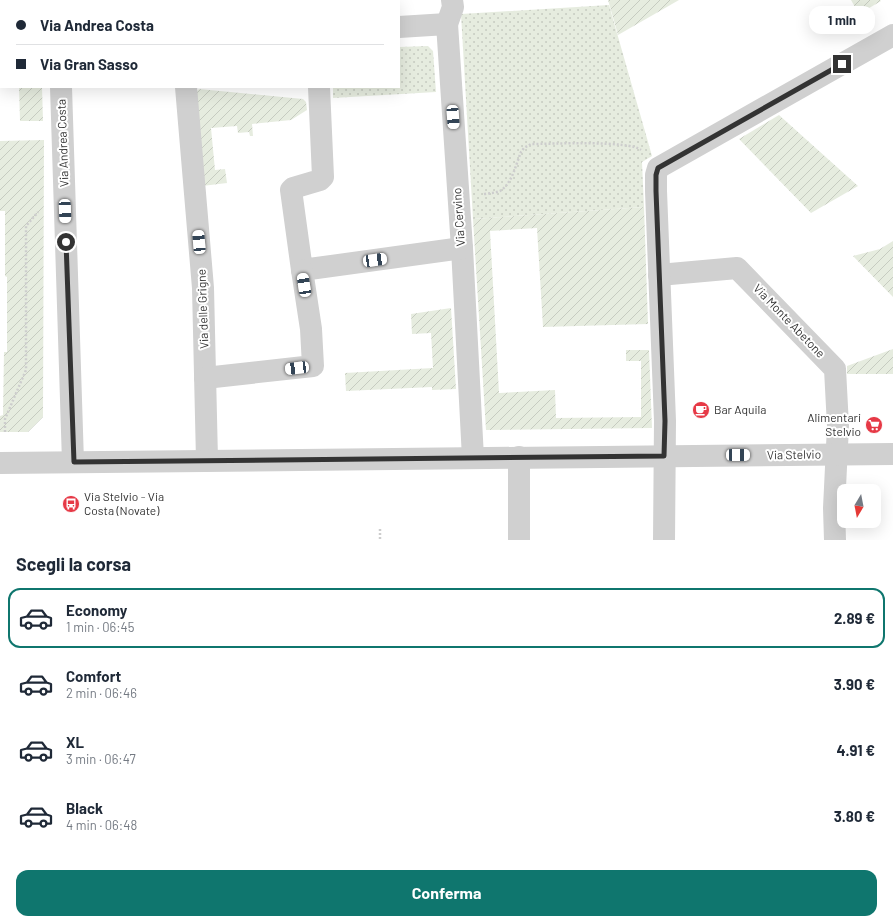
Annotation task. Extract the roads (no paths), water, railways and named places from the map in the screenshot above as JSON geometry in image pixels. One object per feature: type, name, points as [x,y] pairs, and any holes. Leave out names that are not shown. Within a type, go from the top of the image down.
[{"type":"street","points":[[400,27],[447,24],[453,7],[452,0]]},
{"type":"street","name":"Via Cervino","points":[[447,24],[462,248],[473,458]]},
{"type":"street","points":[[664,540],[665,421],[656,191],[657,170],[660,166],[893,35]]},
{"type":"street","name":"Via Andrea Costa","points":[[61,88],[74,462]]},
{"type":"street","name":"Via delle Grigne","points":[[186,88],[203,288],[207,460]]},
{"type":"street","points":[[205,378],[313,366],[311,329],[291,190],[293,188],[320,180],[323,177],[319,88]]},
{"type":"street","points":[[302,270],[462,248]]},
{"type":"street","name":"Via Monte Abetone","points":[[659,275],[737,268],[836,369],[838,426],[834,508],[835,540]]},
{"type":"street","name":"Via Stelvio","points":[[0,463],[893,454]]},
{"type":"street","points":[[519,457],[519,540]]},
{"type":"place","name":"Bar Aquila","points":[[701,410]]},
{"type":"place","name":"Alimentari Stelvio","points":[[874,425]]},
{"type":"place","name":"Via Stelvio - Via Costa (Novate)","points":[[71,504]]}]
